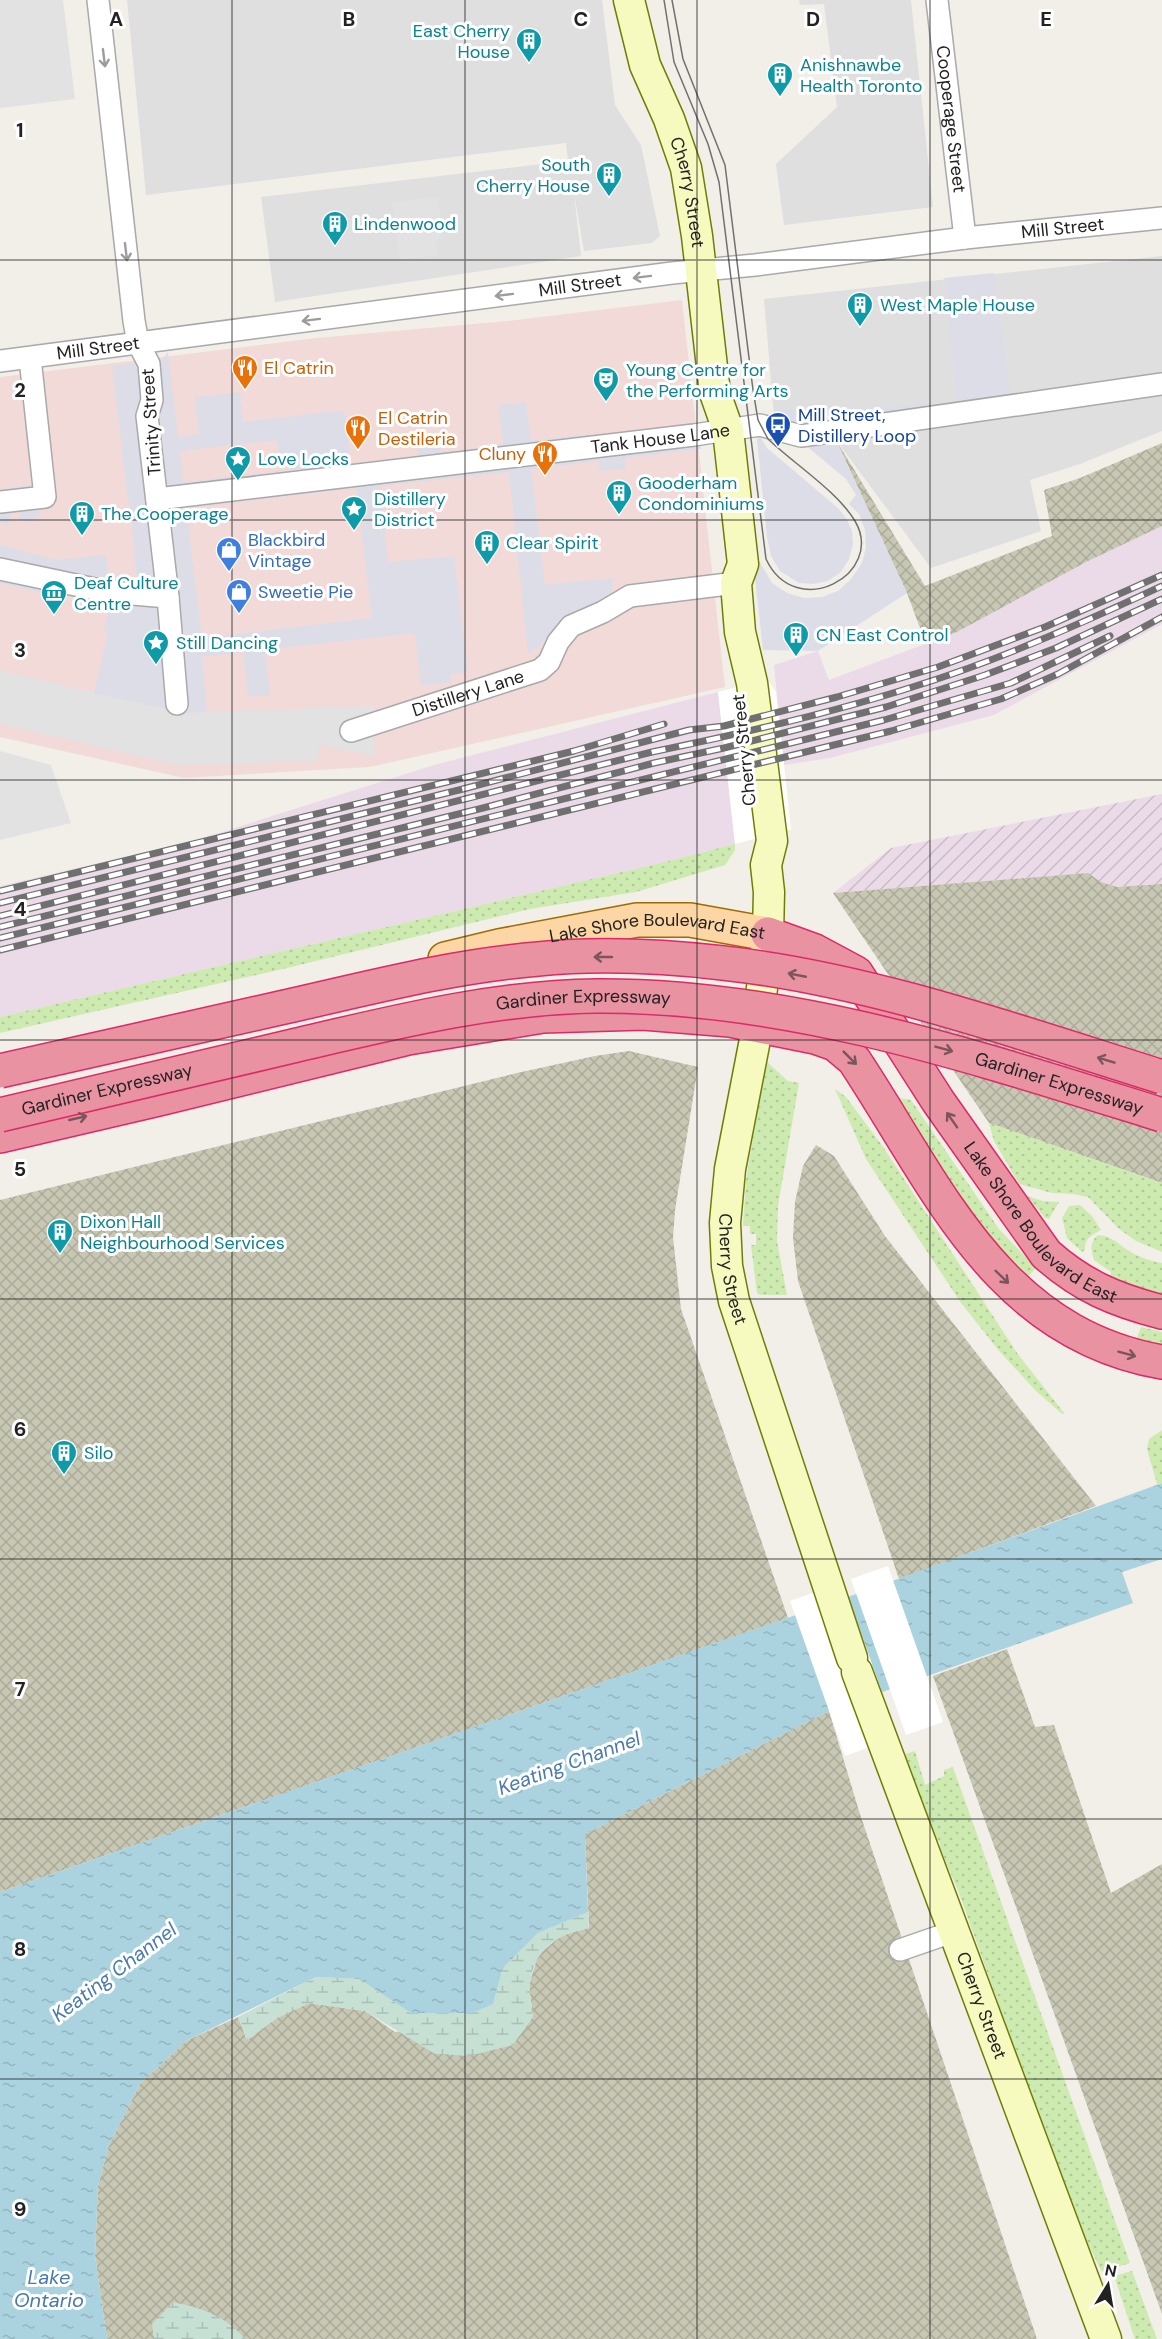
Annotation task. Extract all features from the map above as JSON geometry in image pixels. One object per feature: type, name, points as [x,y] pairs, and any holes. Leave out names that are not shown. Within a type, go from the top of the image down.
[{"type":"highway","name":"Lake Shore Boulevard East","points":[[768,934],[816,951],[856,973],[938,1101],[1046,1254],[1067,1272],[1105,1295],[1162,1312]]},
{"type":"highway","name":"Gardiner Expressway","points":[[0,1071],[410,979],[498,963],[540,958],[630,957],[724,963],[833,982],[983,1022],[1162,1077]]},
{"type":"highway","name":"Gardiner Expressway","points":[[0,1115],[380,1026],[479,1007],[551,998],[597,996],[687,1000],[747,1006],[819,1019],[964,1054],[1162,1115]]},
{"type":"highway","points":[[0,1136],[159,1100],[408,1038],[543,1017],[643,1013],[758,1024],[835,1044],[854,1060],[964,1232],[996,1271],[1028,1301],[1042,1312],[1093,1342],[1120,1353],[1162,1362]]},
{"type":"main road","name":"Lake Shore Boulevard East","points":[[0,1086],[156,1050],[336,985],[499,946],[596,926],[663,918],[716,924],[768,934]]},
{"type":"street","name":"Trinity Street","points":[[98,0],[138,343],[149,364],[152,400],[147,416],[168,597],[177,704]]},
{"type":"street","name":"Cherry Street","points":[[629,0],[645,65],[669,119],[686,168],[719,431],[726,565],[736,583],[740,632],[736,687],[754,844],[766,865],[769,892],[768,934],[758,1024],[729,1169],[725,1223],[727,1266],[734,1301],[854,1665],[1106,2339]]},
{"type":"street","name":"Cooperage Street","points":[[937,0],[964,238]]},
{"type":"street","name":"Mill Street","points":[[0,361],[964,238],[1162,218]]},
{"type":"street","points":[[0,502],[45,497],[30,358]]},
{"type":"street","name":"Tank House Lane","points":[[157,499],[760,425],[801,436],[1162,384]]},
{"type":"street","points":[[0,569],[109,592],[168,597]]},
{"type":"street","name":"Distillery Lane","points":[[351,731],[540,670],[549,662],[558,642],[571,626],[603,612],[630,596],[736,583]]},
{"type":"street","points":[[900,1950],[955,1931]]},
{"type":"shaded area","points":[[0,0],[63,0],[75,99],[0,108]]},
{"type":"shaded area","points":[[127,0],[602,0],[615,105],[641,145],[660,236],[652,243],[584,251],[574,193],[581,256],[275,302],[261,197],[568,161],[566,143],[146,195]]},
{"type":"shaded area","points":[[799,0],[911,0],[933,207],[784,225],[776,164],[837,107],[824,4],[800,5]]},
{"type":"shaded area","points":[[438,197],[443,239],[436,240],[438,255],[400,260],[392,202]]},
{"type":"shaded area","points":[[1162,256],[1162,431],[1080,464],[1030,480],[1041,531],[931,568],[836,440],[775,428],[764,299]]},
{"type":"shaded area","points":[[994,273],[1011,397],[1162,373],[1162,395],[795,440],[775,428],[774,412],[780,410],[957,403],[944,278]],"holes":[[[825,420],[832,426],[827,431],[809,433],[803,430],[806,422]]]},
{"type":"shaded area","name":"Distillery District","points":[[682,300],[725,687],[370,767],[184,778],[0,737],[0,377],[316,338],[507,321]]},
{"type":"shaded area","points":[[168,352],[178,437],[199,434],[195,397],[240,392],[243,422],[344,410],[351,464],[418,456],[417,449],[440,446],[441,452],[503,445],[498,405],[526,402],[531,441],[590,434],[590,437],[697,422],[701,449],[625,458],[626,469],[600,471],[599,461],[531,469],[545,585],[613,578],[612,597],[528,654],[509,472],[380,486],[388,562],[454,556],[468,672],[451,674],[451,682],[421,686],[415,633],[265,650],[270,695],[248,697],[243,652],[202,657],[207,712],[185,713],[94,693],[108,632],[104,631],[111,600],[57,583],[54,596],[0,583],[0,545],[56,560],[106,555],[110,587],[137,584],[131,513],[112,366],[163,359]],"holes":[[[277,440],[280,460],[291,459],[292,470],[183,482],[180,451]],[[356,488],[372,618],[202,638],[186,508]]]},
{"type":"shaded area","points":[[756,430],[767,448],[838,508],[847,519],[852,531],[853,544],[849,559],[841,572],[828,581],[813,584],[799,583],[780,571],[771,556]]},
{"type":"shaded area","points":[[836,440],[925,586],[1052,536],[1044,490],[1080,478],[1162,443],[1162,526],[1086,562],[957,632],[926,644],[907,593]]},
{"type":"shaded area","points":[[836,440],[907,593],[818,651],[763,650],[753,560],[758,559],[772,583],[787,593],[804,598],[822,597],[838,591],[851,579],[862,563],[866,547],[865,530],[859,514],[849,504],[856,495],[846,479],[804,444]]},
{"type":"shaded area","points":[[30,485],[33,500],[42,502],[38,519],[34,518],[33,522],[18,519],[20,514],[16,510],[11,513],[9,525],[0,523],[0,489]]},
{"type":"shaded area","points":[[1162,526],[1162,624],[994,715],[830,758],[784,765],[774,665],[818,651],[829,680],[957,632],[1086,562]]},
{"type":"shaded area","points":[[0,671],[185,713],[373,706],[375,756],[319,745],[318,761],[179,765],[0,724]]},
{"type":"shaded area","points":[[718,692],[735,844],[0,1017],[0,886],[190,842],[434,765]]},
{"type":"shaded area","points":[[0,751],[51,765],[71,823],[0,840]]},
{"type":"shaded area","points":[[1162,794],[1162,884],[1117,887],[1101,882],[1088,873],[833,893],[891,848]]},
{"type":"shaded area","points":[[1088,873],[1101,882],[1117,887],[1162,884],[1162,1183],[989,1123],[833,893]]},
{"type":"shaded area","points":[[629,1051],[698,1067],[675,1210],[673,1238],[681,1309],[788,1618],[0,1892],[0,1200],[517,1073]]},
{"type":"shaded area","points":[[816,1145],[834,1156],[885,1236],[1096,1506],[899,1579],[798,1281],[793,1238],[795,1202],[803,1166]]},
{"type":"shaded area","points":[[1007,1649],[1035,1727],[1054,1725],[1111,1893],[1162,1864],[1162,2314],[933,1676]]},
{"type":"shaded area","points":[[829,1711],[859,1811],[1037,2339],[107,2339],[95,2255],[98,2186],[109,2145],[140,2084],[186,2041],[238,2017],[247,2040],[277,2018],[309,2003],[365,2011],[395,2032],[533,2017],[529,1985],[538,1955],[562,1935],[589,1928],[585,1834]]},
{"type":"green space","points":[[735,844],[735,850],[725,865],[636,892],[530,909],[283,969],[0,1033],[0,1017]]},
{"type":"green space","points":[[766,1061],[788,1081],[799,1083],[778,1206],[777,1241],[787,1295],[757,1293],[751,1245],[756,1245],[756,1234],[750,1234],[750,1226],[743,1226],[746,1180]]},
{"type":"green space","points":[[835,1089],[846,1097],[884,1148],[1017,1353],[1064,1413],[1062,1414],[1035,1390],[1000,1352],[961,1303],[866,1159]]},
{"type":"green space","points":[[893,1097],[911,1100],[999,1229],[1036,1268],[1026,1279],[980,1228]]},
{"type":"green space","points":[[989,1123],[1162,1183],[1162,1252],[1136,1241],[1118,1228],[1088,1197],[1052,1193],[1019,1184],[994,1141]]},
{"type":"green space","points":[[1027,1196],[1043,1201],[1059,1202],[1049,1219],[1045,1218]]},
{"type":"green space","points":[[1080,1205],[1092,1216],[1101,1230],[1089,1237],[1085,1250],[1082,1252],[1067,1238],[1062,1218],[1069,1206]]},
{"type":"green space","points":[[1098,1235],[1111,1238],[1141,1257],[1162,1263],[1162,1298],[1110,1279],[1111,1272],[1094,1260],[1092,1244]]},
{"type":"green space","points":[[1141,1327],[1162,1332],[1162,1346],[1136,1340]]},
{"type":"green space","points":[[1162,1430],[1162,1483],[1157,1484],[1147,1449],[1149,1439]]},
{"type":"green space","points":[[915,1751],[925,1785],[944,1776],[944,1770],[953,1767],[1130,2263],[1102,2272],[1074,2216],[959,1893],[940,1848],[940,1842],[930,1828],[926,1810],[922,1809],[905,1754]]},
{"type":"green space","points":[[588,1912],[589,1928],[557,1940],[549,1945],[536,1961],[530,1984],[533,2017],[513,2045],[469,2056],[435,2054],[365,2011],[309,2003],[277,2018],[247,2040],[238,2017],[316,1977],[359,1979],[411,2013],[439,2013],[493,2004],[503,1968],[538,1933]]},
{"type":"green space","points":[[1132,2271],[1157,2339],[1135,2339],[1114,2276]]},
{"type":"green space","points":[[173,2302],[213,2314],[230,2324],[245,2339],[154,2339],[152,2324]]},
{"type":"water","points":[[1162,1483],[1162,1559],[1122,1572],[1133,1603],[829,1711],[585,1834],[588,1912],[538,1933],[503,1968],[493,2004],[472,2013],[411,2013],[359,1979],[316,1977],[186,2041],[140,2084],[109,2145],[98,2186],[95,2255],[107,2339],[0,2339],[0,1892],[862,1592]]},
{"type":"pier","points":[[767,679],[776,692],[791,829],[735,844],[718,692]]},
{"type":"pier","points":[[888,1566],[943,1722],[906,1735],[851,1579]]},
{"type":"pier","points":[[843,1582],[898,1737],[845,1756],[790,1601]]},
{"type":"tram line","points":[[664,0],[674,62],[708,144],[719,182],[766,559],[780,578],[797,588],[816,589],[833,584],[848,573],[858,558],[861,540],[855,521],[838,499],[768,439],[758,420],[725,165],[683,59],[672,0]]},
{"type":"railway","points":[[0,903],[463,789],[689,730],[724,726],[837,697],[938,667],[1045,627],[1162,575]]},
{"type":"railway","points":[[0,916],[652,752],[772,726],[891,694],[994,659],[1162,586]]},
{"type":"railway","points":[[0,927],[886,707],[985,675],[1056,648],[1162,599]]},
{"type":"railway","points":[[0,950],[891,731],[1001,699],[1058,674],[1162,617]]},
{"type":"railway","points":[[0,938],[884,720],[1011,683],[1110,636]]},
{"type":"railway","points":[[0,891],[574,751],[664,724]]},
{"type":"place","name":"East Cherry House","points":[[529,64]]},
{"type":"place","name":"Anishnawbe Health Toronto","points":[[780,98]]},
{"type":"place","name":"South Cherry House","points":[[609,198]]},
{"type":"place","name":"Lindenwood","points":[[335,247]]},
{"type":"place","name":"West Maple House","points":[[860,328]]},
{"type":"place","name":"El Catrin","points":[[245,391]]},
{"type":"place","name":"Young Centre for the Performing Arts","points":[[606,403]]},
{"type":"place","name":"Mill Street, Distillery Loop","points":[[778,448]]},
{"type":"place","name":"El Catrin Destileria","points":[[358,451]]},
{"type":"place","name":"Cluny","points":[[545,477]]},
{"type":"place","name":"Love Locks","points":[[238,482]]},
{"type":"place","name":"Gooderham Condominiums","points":[[619,516]]},
{"type":"place","name":"Distillery District","points":[[354,532]]},
{"type":"place","name":"The Cooperage","points":[[82,537]]},
{"type":"place","name":"Clear Spirit","points":[[487,566]]},
{"type":"place","name":"Blackbird Vintage","points":[[229,573]]},
{"type":"place","name":"Sweetie Pie","points":[[239,615]]},
{"type":"place","name":"Deaf Culture Centre","points":[[54,616]]},
{"type":"place","name":"CN East Control","points":[[796,658]]},
{"type":"place","name":"Still Dancing","points":[[156,666]]},
{"type":"place","name":"Dixon Hall Neighbourhood Services","points":[[60,1255]]},
{"type":"place","name":"Silo","points":[[64,1476]]},
{"type":"water label","name":"Keating Channel","points":[[569,1763]]},
{"type":"water label","name":"Keating Channel","points":[[114,1972]]},
{"type":"water label","name":"Lake Ontario","points":[[49,2288]]}]
